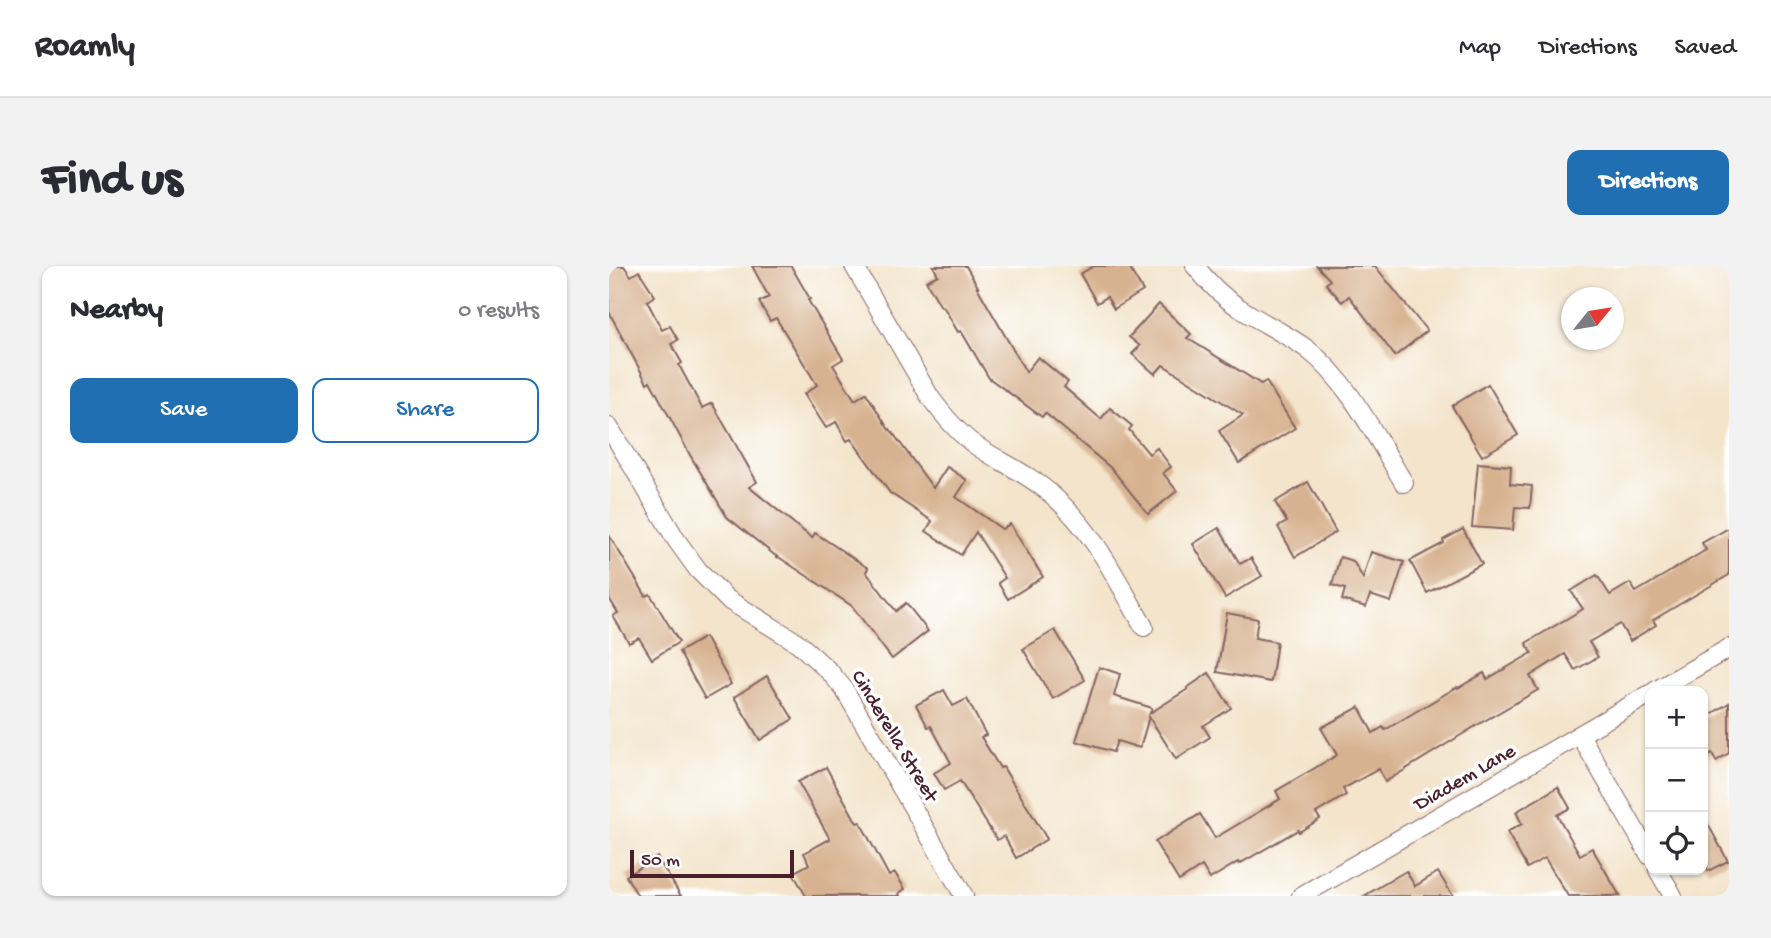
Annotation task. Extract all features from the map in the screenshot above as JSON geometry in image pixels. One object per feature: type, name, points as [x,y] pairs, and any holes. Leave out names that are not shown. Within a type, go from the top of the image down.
[{"type":"street","points":[[854,266],[943,415],[974,444],[1030,478],[1068,509],[1103,553],[1144,627]]},
{"type":"street","points":[[1195,266],[1235,306],[1306,348],[1322,362],[1350,395],[1404,483]]},
{"type":"street","name":"Cinderella Street","points":[[609,427],[677,541],[698,570],[727,599],[799,643],[823,664],[844,689],[964,896]]},
{"type":"street","points":[[1664,686],[1729,648]]},
{"type":"street","name":"Diadem Lane","points":[[1313,893],[1645,697]]},
{"type":"street","points":[[1580,735],[1645,847]]},
{"type":"street","points":[[1661,875],[1673,896]]},
{"type":"building","points":[[609,266],[624,266],[631,276],[639,271],[655,296],[647,301],[662,330],[670,326],[678,340],[671,344],[702,408],[712,403],[757,482],[749,487],[812,538],[815,533],[868,568],[866,572],[896,611],[906,603],[928,631],[892,659],[852,606],[777,557],[727,517],[650,381],[647,383],[609,312]]},
{"type":"building","points":[[752,266],[791,266],[843,359],[833,365],[855,400],[866,393],[889,430],[933,488],[947,467],[967,480],[956,497],[1002,529],[1010,524],[1043,577],[1008,599],[998,583],[1005,578],[976,532],[961,555],[926,531],[932,521],[890,493],[851,439],[847,441],[836,422],[826,428],[804,394],[817,385],[776,318],[770,321],[759,302],[769,297]]},
{"type":"building","points":[[933,266],[966,266],[1026,372],[1038,357],[1068,382],[1064,387],[1101,419],[1110,408],[1132,426],[1129,430],[1149,454],[1157,448],[1171,467],[1163,473],[1177,491],[1148,514],[1112,469],[1045,413],[1042,417],[989,378],[961,331],[958,332],[926,281],[938,275]]},
{"type":"building","points":[[1094,266],[1128,266],[1143,291],[1114,309],[1107,297],[1097,303],[1080,274]]},
{"type":"building","points":[[1317,266],[1375,266],[1427,331],[1395,356],[1349,296],[1342,302],[1326,284],[1330,280]]},
{"type":"building","points":[[1159,304],[1191,334],[1187,338],[1261,384],[1266,381],[1295,428],[1239,463],[1219,431],[1243,415],[1163,365],[1155,374],[1132,354],[1140,346],[1129,337]]},
{"type":"building","points":[[1488,384],[1518,435],[1482,456],[1452,406]]},
{"type":"building","points":[[1478,463],[1511,466],[1510,484],[1532,486],[1530,508],[1515,507],[1513,530],[1472,527]]},
{"type":"building","points":[[1308,482],[1336,532],[1295,557],[1278,527],[1287,522],[1275,502]]},
{"type":"building","points":[[1219,528],[1240,564],[1251,558],[1262,576],[1225,598],[1193,544]]},
{"type":"building","points":[[1729,528],[1729,575],[1653,620],[1656,625],[1630,641],[1620,624],[1589,642],[1598,657],[1575,670],[1565,654],[1530,676],[1538,690],[1385,782],[1379,769],[1343,789],[1346,795],[1316,813],[1320,819],[1299,832],[1298,830],[1210,879],[1202,866],[1179,881],[1155,842],[1200,814],[1215,838],[1280,799],[1276,791],[1337,755],[1321,728],[1359,707],[1373,733],[1383,727],[1385,730],[1457,687],[1484,673],[1487,679],[1532,653],[1526,643],[1583,609],[1571,591],[1597,575],[1610,595],[1630,583],[1636,592],[1706,550],[1702,543]]},
{"type":"building","points":[[1463,529],[1482,564],[1427,593],[1410,561],[1444,543],[1443,540]]},
{"type":"building","points":[[609,535],[646,596],[650,594],[679,642],[652,659],[639,638],[629,643],[613,616],[618,613],[609,598]]},
{"type":"building","points":[[1371,552],[1404,562],[1391,602],[1370,595],[1366,607],[1342,600],[1345,589],[1332,585],[1340,557],[1353,561],[1363,578]]},
{"type":"building","points":[[1227,613],[1258,619],[1255,638],[1277,642],[1271,682],[1217,672]]},
{"type":"building","points":[[1055,630],[1085,680],[1053,699],[1023,649]]},
{"type":"building","points":[[705,637],[731,684],[705,699],[679,652]]},
{"type":"building","points":[[1099,667],[1120,674],[1114,696],[1152,708],[1150,713],[1209,673],[1231,708],[1203,726],[1210,737],[1176,759],[1149,717],[1140,748],[1117,741],[1113,752],[1076,741]]},
{"type":"building","points":[[767,676],[793,719],[760,740],[734,697]]},
{"type":"building","points":[[944,690],[953,706],[967,699],[986,735],[981,737],[1000,768],[1003,767],[1047,839],[1016,858],[1004,836],[997,840],[960,781],[944,790],[934,773],[951,763],[916,705]]},
{"type":"building","points":[[1729,703],[1729,753],[1716,761],[1712,753],[1708,756],[1708,716]]},
{"type":"building","points":[[826,767],[889,876],[895,873],[905,889],[899,893],[900,896],[806,896],[793,873],[809,864],[804,853],[830,839],[798,782]]},
{"type":"building","points":[[1558,787],[1570,808],[1557,815],[1580,855],[1592,848],[1620,896],[1568,896],[1545,858],[1527,868],[1507,832],[1522,824],[1516,812]]},
{"type":"building","points":[[1708,824],[1728,861],[1708,871]]},
{"type":"building","points":[[657,857],[681,896],[638,896],[626,876]]},
{"type":"building","points":[[1406,871],[1415,886],[1438,872],[1453,896],[1364,896]]}]
